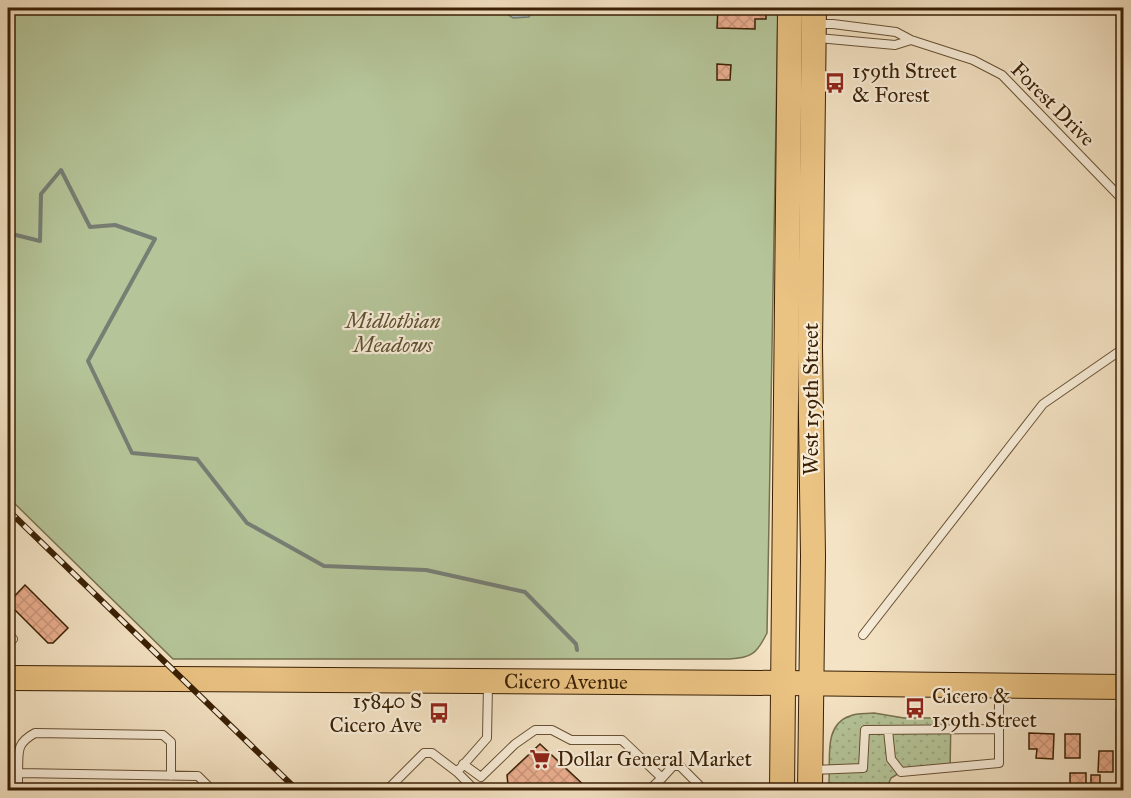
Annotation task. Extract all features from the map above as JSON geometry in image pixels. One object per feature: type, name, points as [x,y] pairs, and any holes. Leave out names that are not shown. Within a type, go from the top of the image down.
[{"type":"main road","name":"West 159th Street","points":[[790,8],[806,27],[813,556],[810,780]]},
{"type":"main road","name":"West 159th Street","points":[[782,790],[783,683],[806,27]]},
{"type":"main road","name":"Cicero Avenue","points":[[8,678],[1124,687]]},
{"type":"lane","name":"Forest Drive","points":[[806,27],[833,24],[896,32],[911,40],[973,60],[1002,75],[1124,201]]},
{"type":"lane","name":"Forest Drive","points":[[806,27],[895,45],[911,40]]},
{"type":"lane","points":[[863,634],[1043,404],[1124,348]]},
{"type":"lane","points":[[456,772],[487,738],[488,681]]},
{"type":"lane","points":[[888,730],[891,759],[901,772],[999,763],[999,686]]},
{"type":"lane","points":[[810,780],[863,768],[865,730],[999,729]]},
{"type":"lane","points":[[463,764],[481,777],[515,744],[535,730],[552,730],[571,740],[622,740],[662,778]]},
{"type":"lane","points":[[18,790],[19,746],[23,739],[35,733],[163,735],[171,742],[171,776]]},
{"type":"lane","points":[[387,790],[424,753],[432,753],[475,790]]},
{"type":"lane","points":[[649,790],[673,766],[680,766],[703,790]]},
{"type":"lane","points":[[18,773],[198,776],[212,790]]},
{"type":"green space","name":"Midlothian Meadows","points":[[8,8],[778,8],[767,633],[757,650],[748,656],[729,659],[173,659],[8,497]]},
{"type":"green space","points":[[1116,709],[1123,709],[1123,790],[1116,790]]},
{"type":"green space","points":[[874,713],[904,718],[951,718],[950,771],[901,772],[891,778],[886,790],[828,790],[831,738],[835,729],[841,721],[850,716]]},
{"type":"water","points":[[498,8],[533,8],[529,17],[513,18]]},
{"type":"building","points":[[718,8],[757,8],[757,12],[766,12],[766,19],[755,19],[755,29],[717,28]]},
{"type":"building","points":[[717,64],[731,65],[730,80],[717,80]]},
{"type":"building","points":[[25,585],[68,628],[53,643],[48,643],[8,603]]},
{"type":"building","points":[[1029,733],[1054,734],[1053,759],[1036,758],[1037,749],[1029,749]]},
{"type":"building","points":[[1065,734],[1080,734],[1080,758],[1065,758]]},
{"type":"building","name":"Dollar General Market","points":[[540,744],[589,790],[497,790],[497,785],[508,785],[507,775]]},
{"type":"building","points":[[1099,751],[1113,751],[1113,772],[1098,772]]},
{"type":"building","points":[[1070,773],[1086,773],[1086,788],[1070,788]]},
{"type":"building","points":[[1091,775],[1100,775],[1100,788],[1091,788]]},
{"type":"waterway","points":[[8,233],[40,241],[41,194],[61,170],[90,227],[115,225],[155,239],[88,361],[132,453],[197,459],[247,523],[324,566],[426,570],[525,592],[576,644],[577,650]]},
{"type":"railway","points":[[8,510],[297,790]]},
{"type":"place","name":"159th Street & Forest","points":[[835,83]]},
{"type":"place","name":"Cicero & 159th Street","points":[[915,708]]},
{"type":"place","name":"15840 S Cicero Ave","points":[[439,713]]},
{"type":"place","name":"Dollar General Market","points":[[540,759]]}]
